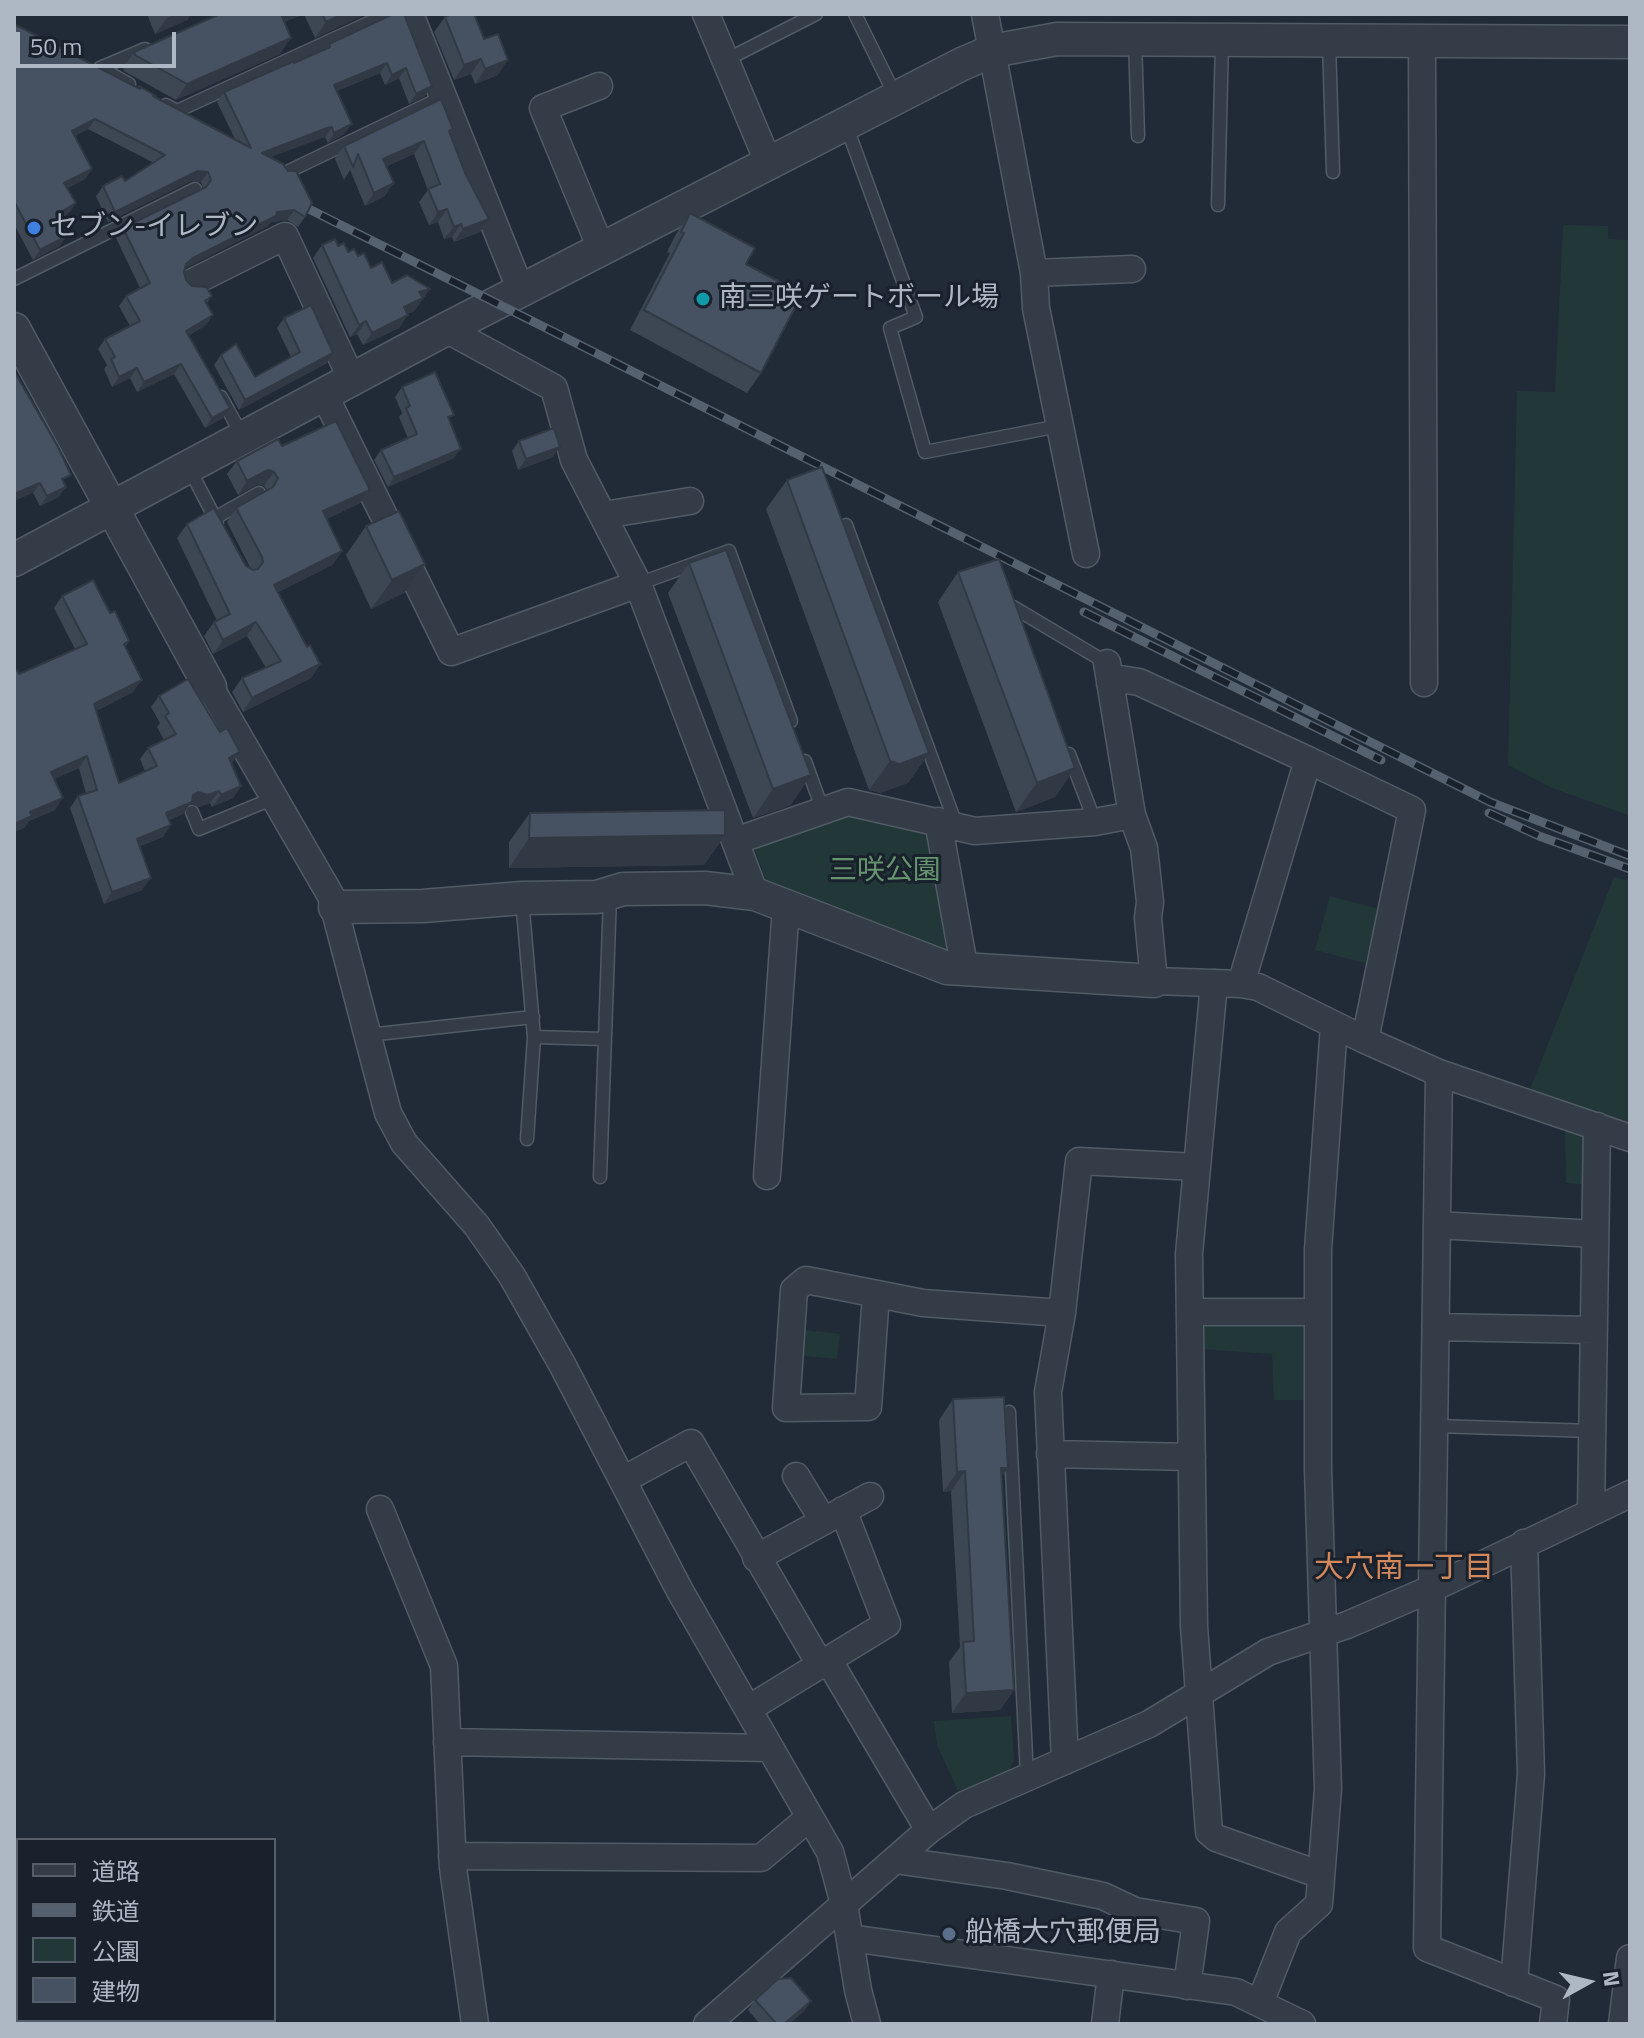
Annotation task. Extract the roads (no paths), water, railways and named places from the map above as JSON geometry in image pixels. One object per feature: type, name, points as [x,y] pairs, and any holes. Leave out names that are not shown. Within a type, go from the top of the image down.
[{"type":"street","points":[[410,14],[441,98],[521,291]]},
{"type":"street","points":[[706,14],[769,164]]},
{"type":"street","points":[[985,14],[1034,273],[1036,308],[1086,554]]},
{"type":"street","points":[[14,560],[353,382],[446,329],[992,51],[1057,39],[1630,42]]},
{"type":"street","points":[[1422,41],[1424,683]]},
{"type":"street","points":[[599,86],[543,108],[602,251]]},
{"type":"street","points":[[193,282],[285,236],[353,382]]},
{"type":"street","points":[[1034,273],[1132,269]]},
{"type":"street","points":[[14,329],[210,687],[331,896],[376,1073],[388,1113],[404,1143],[477,1226],[512,1276],[680,1591],[830,1852],[844,1904],[858,1990],[867,2024]]},
{"type":"street","points":[[446,329],[554,388],[574,460],[638,584],[755,894]]},
{"type":"street","points":[[325,396],[451,652],[638,584]]},
{"type":"street","points":[[604,515],[690,501]]},
{"type":"street","points":[[1108,673],[1120,679],[1139,682],[1412,810],[1365,1040]]},
{"type":"street","points":[[1108,673],[1132,815],[1144,848],[1154,981]]},
{"type":"street","points":[[1241,984],[1308,760]]},
{"type":"street","points":[[735,841],[848,802],[975,831],[1095,822],[1132,815]]},
{"type":"street","points":[[948,824],[965,971]]},
{"type":"street","points":[[335,907],[597,897],[623,889],[705,888],[755,894],[947,968],[1258,987],[1439,1073],[1630,1138]]},
{"type":"street","points":[[767,1176],[786,906]]},
{"type":"street","points":[[1214,983],[1189,1254],[1197,1695],[1209,1832],[1216,1838],[1321,1875]]},
{"type":"street","points":[[1260,2003],[1288,1932],[1319,1904],[1328,1789],[1318,1469],[1317,1312],[1318,1250],[1334,1025]]},
{"type":"street","points":[[1439,1073],[1427,1948],[1556,1999],[1553,2024]]},
{"type":"street","points":[[1591,1512],[1597,1126]]},
{"type":"street","points":[[1065,1761],[1048,1392],[1062,1313],[1079,1161],[1197,1167]]},
{"type":"street","points":[[1437,1225],[1595,1234]]},
{"type":"street","points":[[876,1294],[868,1407],[786,1408],[794,1290],[806,1280],[923,1303],[1062,1313]]},
{"type":"street","points":[[1190,1312],[1317,1312]]},
{"type":"street","points":[[1436,1327],[1594,1330]]},
{"type":"street","points":[[623,1480],[691,1443],[756,1558],[929,1830]]},
{"type":"street","points":[[1050,1454],[1192,1457]]},
{"type":"street","points":[[748,1709],[887,1624],[833,1515],[796,1476]]},
{"type":"street","points":[[707,2024],[929,1830],[964,1805],[1149,1724],[1268,1652],[1433,1588],[1630,1494]]},
{"type":"street","points":[[756,1558],[870,1496]]},
{"type":"street","points":[[380,1509],[444,1666],[452,1856],[475,2024]]},
{"type":"street","points":[[1514,1983],[1531,1774],[1524,1543]]},
{"type":"street","points":[[447,1742],[770,1748]]},
{"type":"street","points":[[452,1856],[761,1858],[810,1817]]},
{"type":"street","points":[[895,1860],[1007,1876],[1103,1896],[1135,1911],[1196,1921],[1187,1986]]},
{"type":"street","points":[[850,1938],[1236,1992],[1302,2024]]},
{"type":"street","points":[[1622,2024],[1630,1958]]},
{"type":"street","points":[[1105,2024],[1111,1974]]},
{"type":"lane","points":[[152,97],[177,111],[388,14]]},
{"type":"lane","points":[[726,60],[816,14]]},
{"type":"lane","points":[[855,14],[896,98]]},
{"type":"lane","points":[[1135,39],[1138,136]]},
{"type":"lane","points":[[1218,205],[1222,39]]},
{"type":"lane","points":[[1329,40],[1333,172]]},
{"type":"lane","points":[[139,90],[100,68],[155,44]]},
{"type":"lane","points":[[285,173],[441,98]]},
{"type":"lane","points":[[846,125],[916,317],[890,328],[925,452],[1059,426]]},
{"type":"lane","points":[[14,279],[195,189]]},
{"type":"lane","points":[[213,383],[244,439]]},
{"type":"lane","points":[[189,468],[223,532]]},
{"type":"lane","points":[[215,518],[259,493]]},
{"type":"lane","points":[[846,525],[948,824]]},
{"type":"lane","points":[[638,584],[729,551],[797,739]]},
{"type":"lane","points":[[1024,636],[1013,607],[1108,673]]},
{"type":"lane","points":[[1062,736],[1095,822]]},
{"type":"lane","points":[[802,753],[823,811]]},
{"type":"lane","points":[[192,812],[199,829],[274,798]]},
{"type":"lane","points":[[600,1177],[610,893]]},
{"type":"lane","points":[[522,898],[534,1037],[527,1139]]},
{"type":"lane","points":[[368,1035],[533,1017]]},
{"type":"lane","points":[[534,1037],[604,1039]]},
{"type":"lane","points":[[1009,1412],[1027,1779]]},
{"type":"lane","points":[[1435,1426],[1592,1431]]},
{"type":"railway","points":[[289,199],[1490,802],[1630,856]]},
{"type":"railway","points":[[1084,612],[1381,760]]},
{"type":"railway","points":[[1489,813],[1539,836],[1630,869]]},
{"type":"place","name":"セブン-イレブン","points":[[34,228]]},
{"type":"place","name":"南三咲ゲートボール場","points":[[703,299]]},
{"type":"place","name":"船橋大穴郵便局","points":[[949,1934]]},
{"type":"district","name":"大穴南一丁目","points":[[1404,1570]]},
{"type":"park label","name":"三咲公園","points":[[885,872]]}]
